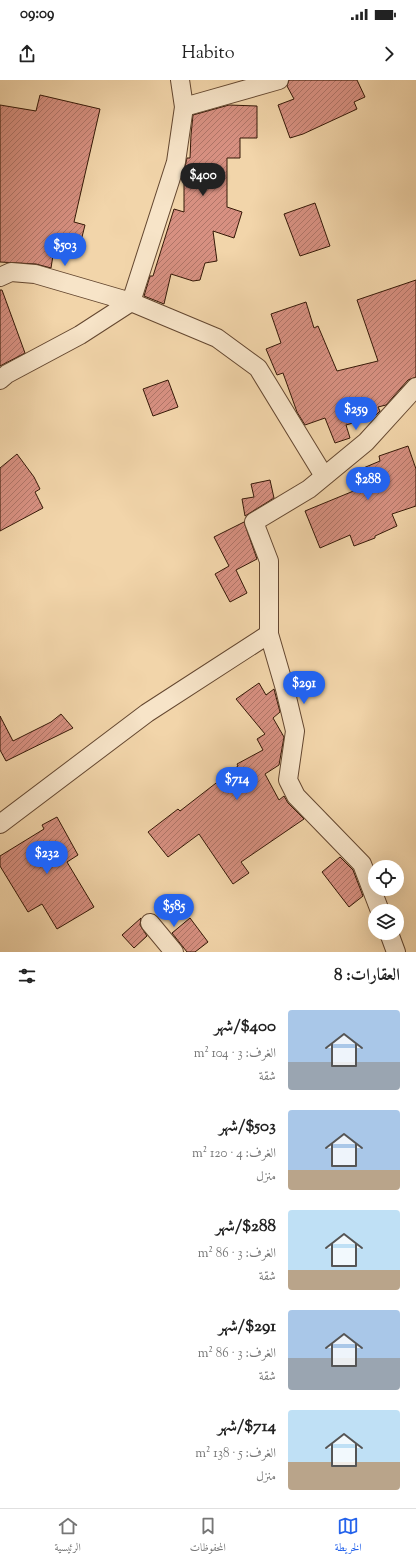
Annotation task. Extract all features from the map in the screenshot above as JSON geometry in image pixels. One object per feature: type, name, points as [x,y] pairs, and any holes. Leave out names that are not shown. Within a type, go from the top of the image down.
[{"type":"street","points":[[0,380],[7,374],[80,335],[131,302],[176,162],[184,107],[180,80]]},
{"type":"street","points":[[184,107],[279,80]]},
{"type":"street","points":[[0,277],[11,272],[35,274],[131,302],[217,338],[258,368],[324,476]]},
{"type":"street","points":[[377,904],[362,864],[296,796],[288,780],[295,732],[285,689],[269,634],[269,561],[254,522],[309,489],[366,442],[416,387]]},
{"type":"street","points":[[0,824],[147,713],[269,634]]},
{"type":"street","points":[[150,924],[174,952]]},
{"type":"street","points":[[392,940],[396,952]]},
{"type":"building","points":[[289,80],[357,80],[365,97],[354,102],[357,109],[303,134],[290,138],[278,105],[294,99],[287,86]]},
{"type":"building","points":[[40,95],[100,109],[74,222],[85,225],[81,241],[56,237],[51,268],[36,264],[0,262],[0,105],[36,111]]},
{"type":"building","points":[[229,105],[257,106],[257,138],[240,138],[240,158],[227,158],[227,207],[242,212],[234,238],[213,231],[217,261],[205,263],[200,280],[193,281],[171,274],[164,304],[144,296],[150,276],[153,276],[174,209],[184,212],[184,171],[187,158],[190,158],[193,115]]},
{"type":"building","points":[[315,203],[330,246],[300,256],[284,214]]},
{"type":"building","points":[[416,280],[416,377],[408,380],[386,405],[378,407],[380,411],[374,417],[346,425],[350,438],[335,443],[325,418],[305,425],[297,412],[283,373],[277,375],[266,349],[281,343],[271,314],[306,302],[314,328],[318,326],[337,371],[378,361],[357,300]]},
{"type":"building","points":[[0,290],[2,290],[25,353],[0,366]]},
{"type":"building","points":[[168,380],[178,407],[153,416],[143,389]]},
{"type":"building","points":[[408,446],[416,469],[416,506],[392,514],[397,526],[375,536],[375,538],[354,546],[350,535],[320,548],[305,511],[356,490],[349,474],[380,461],[379,456]]},
{"type":"building","points":[[17,454],[34,477],[40,489],[35,492],[43,508],[0,531],[0,468]]},
{"type":"building","points":[[270,480],[274,498],[245,516],[242,499],[254,497],[251,484]]},
{"type":"building","points":[[244,522],[257,559],[236,570],[247,593],[230,602],[215,574],[229,566],[214,537]]},
{"type":"building","points":[[259,683],[266,695],[274,689],[280,712],[273,718],[284,737],[279,765],[265,774],[279,800],[284,796],[288,803],[304,819],[241,862],[249,873],[233,884],[199,834],[168,857],[148,832],[178,809],[180,811],[238,766],[237,764],[263,750],[257,739],[265,734],[236,699]]},
{"type":"building","points":[[61,714],[73,728],[6,761],[0,750],[0,716],[13,741],[51,722]]},
{"type":"building","points":[[57,817],[78,855],[67,862],[94,907],[57,929],[42,904],[28,912],[0,866],[0,856],[44,829],[42,825]]},
{"type":"building","points":[[340,857],[353,870],[363,896],[349,907],[322,872]]},
{"type":"building","points":[[141,918],[140,925],[147,936],[134,948],[122,935]]},
{"type":"building","points":[[190,918],[208,942],[195,952],[187,952],[172,933]]}]
